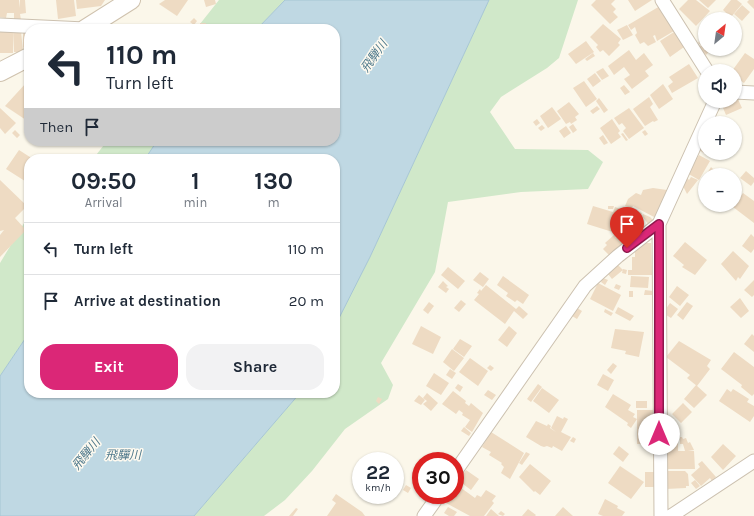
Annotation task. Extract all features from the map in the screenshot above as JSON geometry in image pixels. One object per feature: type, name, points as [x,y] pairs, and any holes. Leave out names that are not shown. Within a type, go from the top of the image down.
[{"type":"main road","points":[[93,24],[131,0]]},
{"type":"main road","points":[[0,72],[24,60]]},
{"type":"street","points":[[662,0],[703,64]]},
{"type":"street","points":[[0,25],[24,26]]},
{"type":"street","points":[[742,92],[754,93]]},
{"type":"street","points":[[661,516],[659,224],[712,108]]},
{"type":"street","points":[[464,459],[585,286],[618,256],[659,224]]},
{"type":"street","points":[[671,516],[752,465],[754,451]]},
{"type":"street","points":[[424,516],[433,504]]},
{"type":"green space","points":[[219,0],[285,0],[262,24],[200,24]]},
{"type":"green space","points":[[489,0],[578,0],[559,58],[547,68],[501,97],[490,112],[515,149],[588,150],[603,162],[588,189],[521,192],[448,202],[435,272],[381,363],[393,385],[388,399],[345,429],[312,471],[285,500],[264,516],[194,516],[296,398],[340,398],[340,316],[370,257]]},
{"type":"green space","points":[[103,146],[154,146],[148,154],[97,154]]},
{"type":"green space","points":[[24,223],[24,340],[0,376],[0,263]]},
{"type":"water","name":"飛騨川","points":[[285,0],[489,0],[370,257],[340,316],[340,154],[148,154],[154,146],[340,146],[340,24],[262,24]]},
{"type":"water","name":"飛驒川","points":[[24,340],[24,398],[296,398],[194,516],[0,516],[0,376]]},
{"type":"building","points":[[0,0],[19,0],[19,8],[20,0],[25,0],[26,13],[20,14],[21,20],[14,20],[14,13],[7,13],[6,18],[0,17]]},
{"type":"building","points":[[56,0],[74,0],[76,16],[58,19]]},
{"type":"building","points":[[76,0],[105,0],[101,6],[77,9]]},
{"type":"building","points":[[165,0],[188,0],[177,16],[159,4]]},
{"type":"building","points":[[204,0],[215,0],[216,4],[206,7]]},
{"type":"building","points":[[596,0],[615,0],[611,4],[616,9],[613,12],[618,17],[610,24],[591,5]]},
{"type":"building","points":[[628,0],[652,0],[635,11]]},
{"type":"building","points":[[688,0],[696,0],[710,11],[698,12],[698,24],[696,26],[679,9]]},
{"type":"building","points":[[699,0],[716,0],[708,8]]},
{"type":"building","points":[[731,0],[737,0],[742,4],[735,12],[725,12],[723,10]]},
{"type":"building","points":[[749,0],[754,0],[754,9],[747,2]]},
{"type":"building","points":[[742,5],[750,12],[742,21],[742,12],[736,12]]},
{"type":"building","points":[[660,6],[674,31],[657,41],[655,35],[653,36],[656,42],[648,46],[644,42],[640,44],[635,35],[637,33],[635,27],[631,30],[628,25]]},
{"type":"building","points":[[194,18],[197,21],[195,24],[190,22]]},
{"type":"building","points":[[603,24],[621,39],[618,43],[620,45],[609,56],[603,50],[600,52],[596,47],[598,45],[590,37]]},
{"type":"building","points":[[627,25],[633,35],[623,40],[617,30]]},
{"type":"building","points":[[23,29],[24,29],[24,48]]},
{"type":"building","points":[[13,31],[21,31],[23,52],[14,52]]},
{"type":"building","points":[[0,32],[13,32],[13,53],[0,53]]},
{"type":"building","points":[[674,32],[684,47],[670,57],[660,41]]},
{"type":"building","points":[[586,41],[594,52],[576,64],[568,54]]},
{"type":"building","points":[[629,50],[636,60],[644,53],[653,65],[645,71],[649,76],[632,89],[624,79],[630,75],[624,67],[614,75],[608,66]]},
{"type":"building","points":[[593,53],[595,56],[587,61],[585,59]]},
{"type":"building","points":[[745,53],[754,59],[754,69],[744,83],[742,82],[742,64],[737,64]]},
{"type":"building","points":[[689,64],[698,78],[672,93],[668,86],[673,82],[669,77]]},
{"type":"building","points":[[603,68],[609,76],[602,80],[596,72]]},
{"type":"building","points":[[595,73],[601,81],[593,87],[587,79]]},
{"type":"building","points":[[584,81],[597,99],[586,107],[573,88]]},
{"type":"building","points":[[663,84],[673,99],[659,109],[650,95]]},
{"type":"building","points":[[24,85],[24,119],[5,106]]},
{"type":"building","points":[[624,85],[630,92],[625,95],[620,88]]},
{"type":"building","points":[[649,97],[653,104],[650,107],[658,120],[645,126],[633,109]]},
{"type":"building","points":[[599,98],[608,110],[604,113],[596,101]]},
{"type":"building","points":[[569,102],[579,114],[575,117],[577,120],[571,124],[570,122],[566,124],[557,111]]},
{"type":"building","points":[[597,106],[600,109],[593,114],[590,111]]},
{"type":"building","points":[[552,107],[561,119],[548,128],[540,116]]},
{"type":"building","points":[[0,108],[16,123],[5,134],[0,128]]},
{"type":"building","points":[[629,108],[644,128],[629,139],[623,131],[626,128],[622,123],[619,125],[614,118]]},
{"type":"building","points":[[723,108],[742,108],[726,115]]},
{"type":"building","points":[[537,119],[540,123],[536,126],[533,122]]},
{"type":"building","points":[[612,119],[620,131],[618,133],[621,137],[611,144],[600,128]]},
{"type":"building","points":[[573,124],[577,130],[573,133],[569,127]]},
{"type":"building","points":[[542,125],[545,128],[541,131],[538,128]]},
{"type":"building","points":[[566,126],[571,133],[564,138],[559,131]]},
{"type":"building","points":[[15,130],[20,135],[17,138],[12,133]]},
{"type":"building","points":[[645,130],[648,134],[645,136],[642,132]]},
{"type":"building","points":[[623,133],[628,140],[626,141],[621,134]]},
{"type":"building","points":[[603,135],[608,143],[604,145],[599,138]]},
{"type":"building","points":[[19,150],[25,154],[24,154],[24,180],[6,169]]},
{"type":"building","points":[[698,156],[698,160],[710,161],[706,168],[698,168],[698,179],[687,173]]},
{"type":"building","points":[[746,171],[754,178],[754,182],[751,186],[742,179],[742,176]]},
{"type":"building","points":[[691,177],[698,180],[687,194],[683,186],[687,178],[689,180]]},
{"type":"building","points":[[0,180],[24,203],[24,209],[15,218],[24,228],[24,232],[0,257],[0,235],[4,230],[0,231]]},
{"type":"building","points":[[653,188],[667,190],[656,218],[633,206],[632,208],[625,206],[628,199],[636,193],[641,195],[643,190]]},
{"type":"building","points":[[743,193],[754,201],[754,223],[740,212],[742,212]]},
{"type":"building","points":[[593,206],[613,212],[615,207],[627,211],[619,234],[587,224]]},
{"type":"building","points":[[608,206],[614,206],[613,209],[608,209]]},
{"type":"building","points":[[629,209],[642,213],[638,224],[625,220]]},
{"type":"building","points":[[643,214],[650,217],[654,221],[649,225],[642,216]]},
{"type":"building","points":[[625,233],[631,239],[610,256],[603,249],[607,245],[605,243],[614,235],[616,238]]},
{"type":"building","points":[[751,234],[754,237],[754,249],[751,253],[742,246]]},
{"type":"building","points":[[685,242],[707,260],[695,275],[682,267],[684,265],[673,256]]},
{"type":"building","points":[[644,243],[651,243],[652,275],[628,275],[628,270],[632,270],[632,257],[635,257],[635,252]]},
{"type":"building","points":[[733,251],[749,266],[740,279],[738,277],[736,281],[721,264]]},
{"type":"building","points":[[618,265],[623,270],[612,279],[608,274]]},
{"type":"building","points":[[448,267],[465,281],[458,289],[441,275]]},
{"type":"building","points":[[623,269],[627,270],[626,274],[622,273]]},
{"type":"building","points":[[480,272],[489,279],[483,287],[473,280]]},
{"type":"building","points":[[503,276],[529,295],[523,304],[517,300],[515,302],[506,296],[508,293],[497,285]]},
{"type":"building","points":[[631,276],[649,277],[648,288],[630,287]]},
{"type":"building","points":[[603,278],[608,280],[605,285],[601,282]]},
{"type":"building","points":[[754,280],[754,295],[752,297],[744,290]]},
{"type":"building","points":[[443,281],[449,289],[446,293],[438,287]]},
{"type":"building","points":[[598,283],[621,295],[613,311],[590,299]]},
{"type":"building","points":[[616,284],[621,286],[619,290],[614,288]]},
{"type":"building","points":[[486,285],[516,309],[519,306],[528,314],[523,319],[514,311],[505,324],[474,300],[479,294],[477,293],[480,289],[481,291]]},
{"type":"building","points":[[677,286],[689,295],[680,306],[669,297]]},
{"type":"building","points":[[645,290],[653,291],[653,295],[644,295]]},
{"type":"building","points":[[629,291],[633,291],[633,297],[629,297]]},
{"type":"building","points":[[740,298],[749,311],[741,318],[730,307]]},
{"type":"building","points":[[461,300],[466,304],[459,312],[454,308]]},
{"type":"building","points":[[429,302],[434,306],[428,314],[423,310]]},
{"type":"building","points":[[687,302],[693,306],[683,320],[677,315]]},
{"type":"building","points":[[670,303],[678,309],[671,318],[663,313]]},
{"type":"building","points":[[618,307],[634,316],[630,321],[615,313]]},
{"type":"building","points":[[577,308],[582,311],[577,319],[572,316]]},
{"type":"building","points":[[605,309],[613,313],[611,316],[604,312]]},
{"type":"building","points":[[421,326],[441,337],[433,354],[412,344]]},
{"type":"building","points":[[509,326],[517,333],[507,347],[498,340]]},
{"type":"building","points":[[615,329],[644,332],[639,357],[625,354],[626,351],[611,348]]},
{"type":"building","points":[[752,334],[754,336],[754,352],[744,344]]},
{"type":"building","points":[[460,339],[472,346],[464,357],[453,349]]},
{"type":"building","points":[[679,341],[711,360],[707,366],[710,369],[697,386],[687,378],[690,375],[666,357]]},
{"type":"building","points":[[452,349],[464,358],[454,371],[443,362]]},
{"type":"building","points":[[734,352],[754,367],[754,394],[752,396],[741,387],[742,385],[721,369]]},
{"type":"building","points":[[470,358],[488,371],[478,386],[459,372]]},
{"type":"building","points":[[613,363],[617,366],[611,374],[607,370]]},
{"type":"building","points":[[490,365],[494,368],[491,371],[487,368]]},
{"type":"building","points":[[450,369],[456,373],[452,379],[446,375]]},
{"type":"building","points":[[434,373],[449,383],[441,395],[426,386]]},
{"type":"building","points":[[603,374],[614,380],[608,391],[597,385]]},
{"type":"building","points":[[458,384],[463,387],[460,392],[455,388]]},
{"type":"building","points":[[538,384],[542,387],[531,402],[527,399]]},
{"type":"building","points":[[696,385],[707,395],[694,408],[684,399]]},
{"type":"building","points":[[542,388],[559,400],[549,413],[533,401]]},
{"type":"building","points":[[727,389],[731,392],[733,389],[749,399],[747,402],[754,406],[754,416],[750,422],[719,401]]},
{"type":"building","points":[[488,390],[496,395],[492,400],[484,395]]},
{"type":"building","points":[[453,391],[466,401],[465,403],[469,406],[471,403],[483,413],[472,432],[465,427],[470,420],[462,415],[463,413],[459,410],[456,414],[442,404]]},
{"type":"building","points":[[427,393],[438,403],[431,411],[423,404],[427,401],[423,398]]},
{"type":"building","points":[[613,394],[631,405],[628,410],[635,414],[633,417],[637,419],[631,428],[627,425],[628,423],[605,407]]},
{"type":"building","points":[[419,395],[425,400],[421,405],[414,401]]},
{"type":"building","points":[[378,397],[382,399],[379,404],[376,401]]},
{"type":"building","points":[[636,401],[647,401],[647,408],[636,408]]},
{"type":"building","points":[[683,403],[692,412],[681,423],[672,414]]},
{"type":"building","points":[[637,410],[653,410],[653,444],[637,444]]},
{"type":"building","points":[[557,416],[563,419],[564,417],[568,419],[561,432],[571,437],[562,451],[553,446],[552,448],[541,446],[526,437],[536,421],[547,426],[548,424],[551,426],[550,428],[556,432],[551,428]]},
{"type":"building","points":[[664,421],[670,421],[678,430],[678,451],[685,451],[683,444],[680,444],[680,437],[683,439],[686,438],[688,443],[690,442],[694,450],[688,451],[694,451],[695,469],[665,469]]},
{"type":"building","points":[[464,427],[471,433],[469,436],[461,431]]},
{"type":"building","points":[[491,432],[524,453],[510,479],[501,473],[504,467],[501,464],[502,463],[489,455],[491,452],[482,447]]},
{"type":"building","points":[[573,437],[576,439],[574,443],[570,441]]},
{"type":"building","points":[[723,444],[736,456],[723,470],[711,457]]},
{"type":"building","points":[[619,446],[629,454],[623,462],[613,454]]},
{"type":"building","points":[[526,452],[530,454],[522,465],[519,463]]},
{"type":"building","points":[[702,461],[716,477],[712,481],[710,478],[701,486],[691,475],[700,467],[698,464]]},
{"type":"building","points":[[530,464],[551,481],[540,495],[535,491],[534,492],[519,477]]},
{"type":"building","points":[[620,466],[644,482],[631,499],[608,483]]},
{"type":"building","points":[[466,470],[479,479],[471,490],[464,485],[464,473]]},
{"type":"building","points":[[666,471],[685,471],[688,474],[689,486],[686,486],[686,488],[666,489]]},
{"type":"building","points":[[645,472],[655,472],[654,487],[645,487]]},
{"type":"building","points":[[695,480],[700,486],[696,489],[691,483]]},
{"type":"building","points":[[406,485],[411,488],[408,493],[404,491]]},
{"type":"building","points":[[464,490],[475,498],[477,495],[481,497],[486,490],[496,496],[492,501],[494,503],[484,516],[470,516],[448,504],[464,504]]},
{"type":"building","points":[[336,494],[362,512],[365,516],[327,516],[336,503],[332,500]]},
{"type":"building","points":[[605,499],[618,506],[617,508],[625,512],[622,516],[603,516],[598,514]]},
{"type":"building","points":[[448,507],[457,512],[454,516],[449,516],[444,513]]},
{"type":"building","points":[[563,507],[573,516],[555,516]]},
{"type":"building","points":[[296,508],[298,509],[293,516],[289,516]]},
{"type":"building","points":[[491,509],[499,516],[486,516]]},
{"type":"building","points":[[528,509],[536,515],[522,516]]},
{"type":"building","points":[[501,511],[505,514],[503,516],[498,514]]},
{"type":"route","points":[[627,248],[659,224],[659,434]]}]
